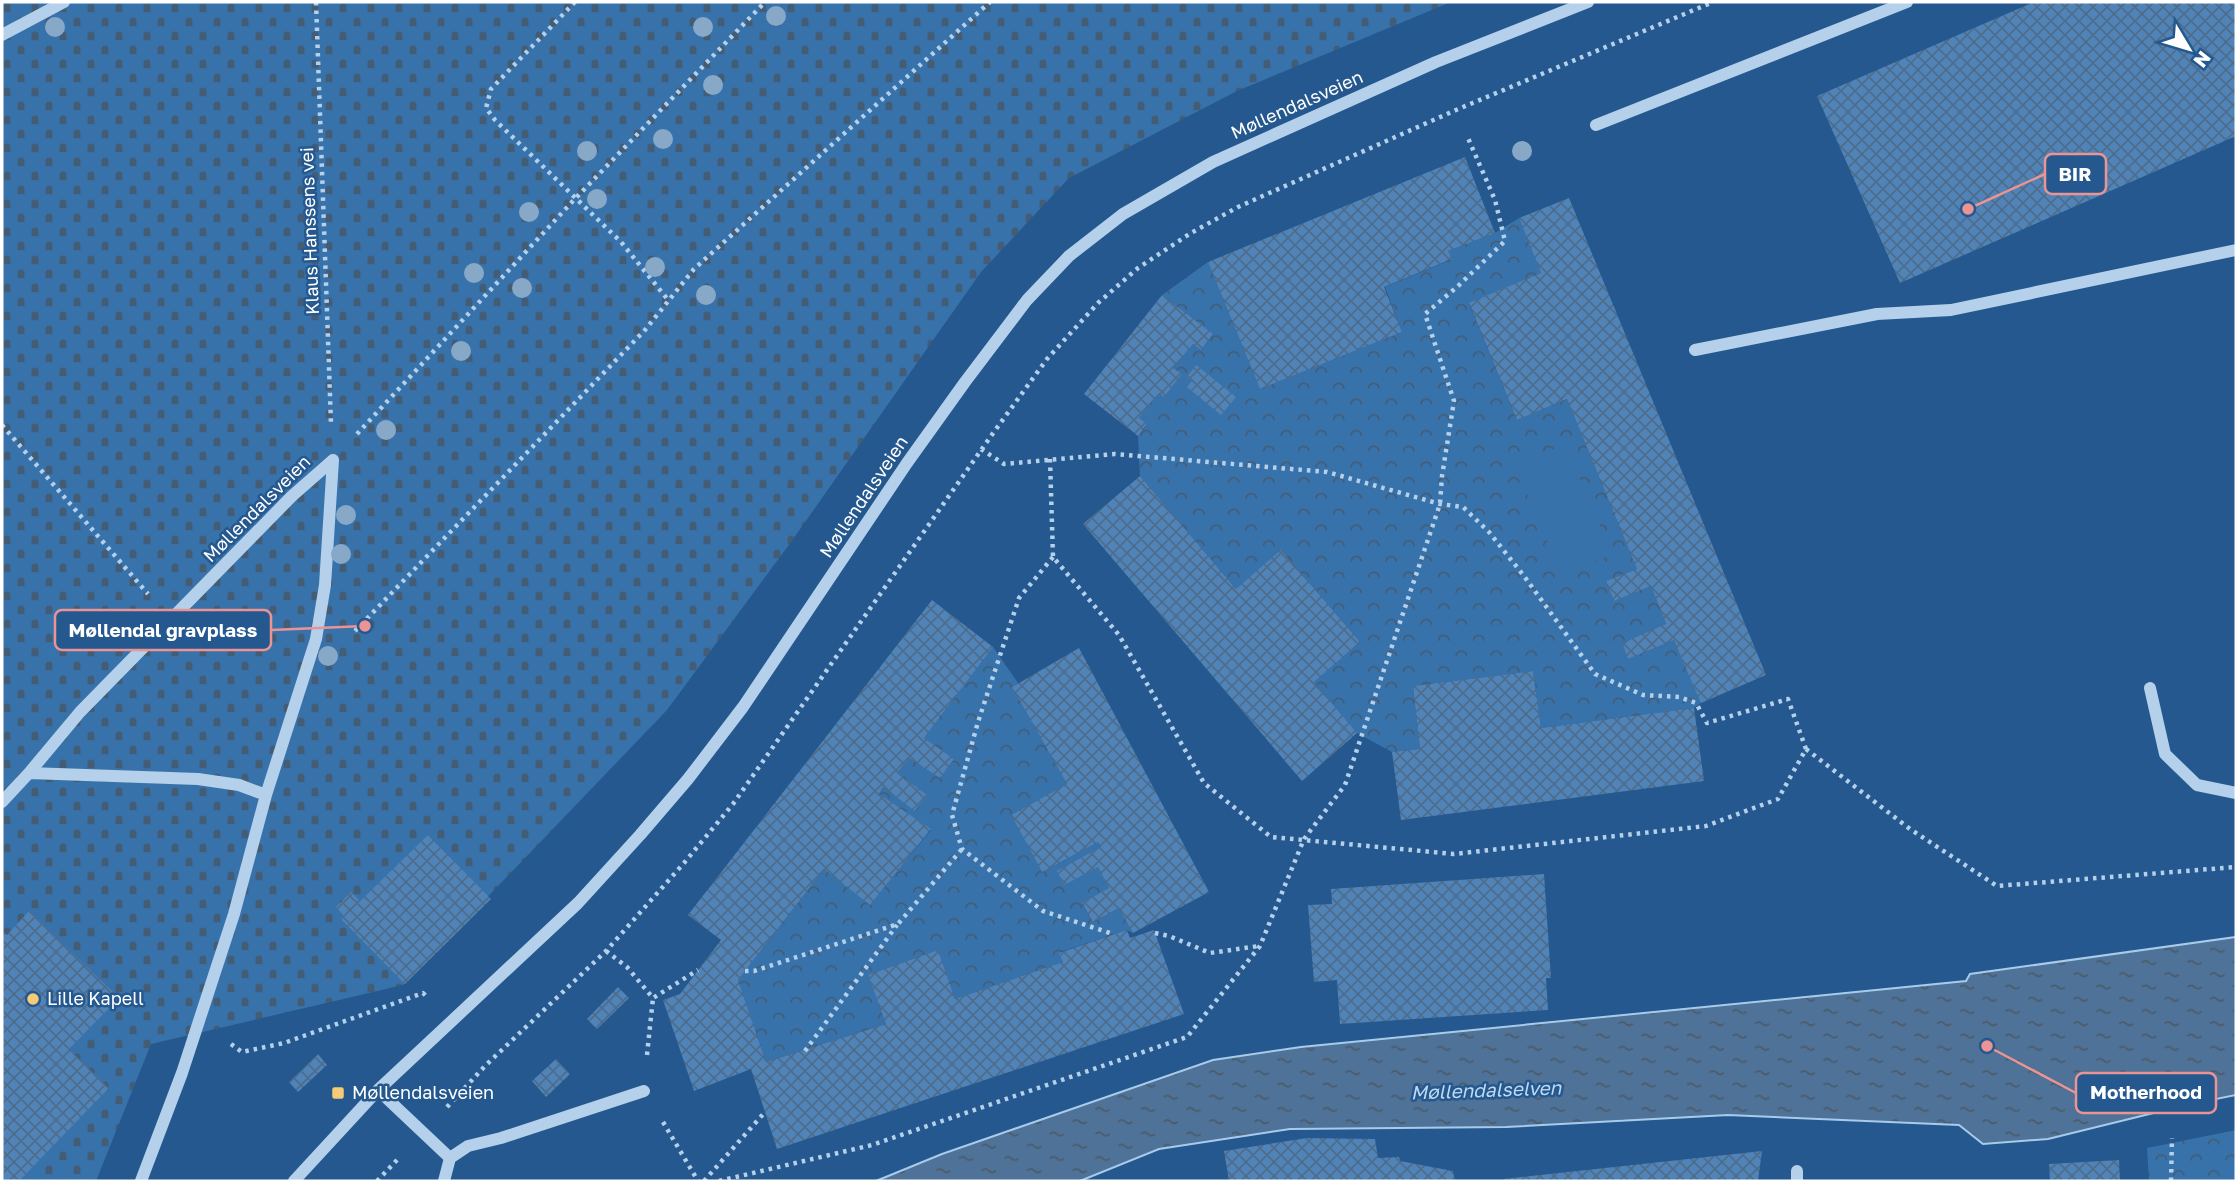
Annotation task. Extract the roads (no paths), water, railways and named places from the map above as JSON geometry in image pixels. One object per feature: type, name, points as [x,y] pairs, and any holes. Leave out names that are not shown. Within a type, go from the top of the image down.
[{"type":"street","points":[[2,35],[64,2]]},
{"type":"street","name":"Møllendalsveien","points":[[294,1181],[378,1090],[578,903],[688,779],[743,707],[907,463],[965,382],[1027,300],[1069,256],[1123,214],[1213,162],[1436,62],[1588,2]]},
{"type":"street","points":[[1596,125],[1908,2]]},
{"type":"street","points":[[1695,350],[1877,314],[1951,310],[2236,250]]},
{"type":"street","name":"Møllendalsveien","points":[[2,802],[80,712],[292,496],[332,460],[325,585],[318,629],[299,699],[266,795],[234,914],[181,1073],[141,1181]]},
{"type":"street","points":[[2150,688],[2165,754],[2196,785],[2236,793]]},
{"type":"street","points":[[29,773],[198,779],[239,785],[266,795]]},
{"type":"street","points":[[378,1090],[450,1158]]},
{"type":"street","points":[[444,1181],[450,1158],[468,1146],[501,1138],[644,1091]]},
{"type":"water","name":"Møllendalselven","points":[[2236,937],[2236,1095],[2048,1139],[1983,1144],[1959,1125],[1728,1115],[1506,1127],[1290,1129],[1159,1149],[1080,1181],[876,1181],[942,1154],[1213,1060],[1301,1047],[1966,981],[1970,974]]},
{"type":"place","name":"BIR","points":[[1968,209]]},
{"type":"place","name":"Møllendal gravplass","points":[[365,626]]},
{"type":"place","name":"Lille Kapell","points":[[33,999]]},
{"type":"place","name":"Motherhood","points":[[1987,1046]]},
{"type":"place","name":"Møllendalsveien","points":[[338,1093]]}]
